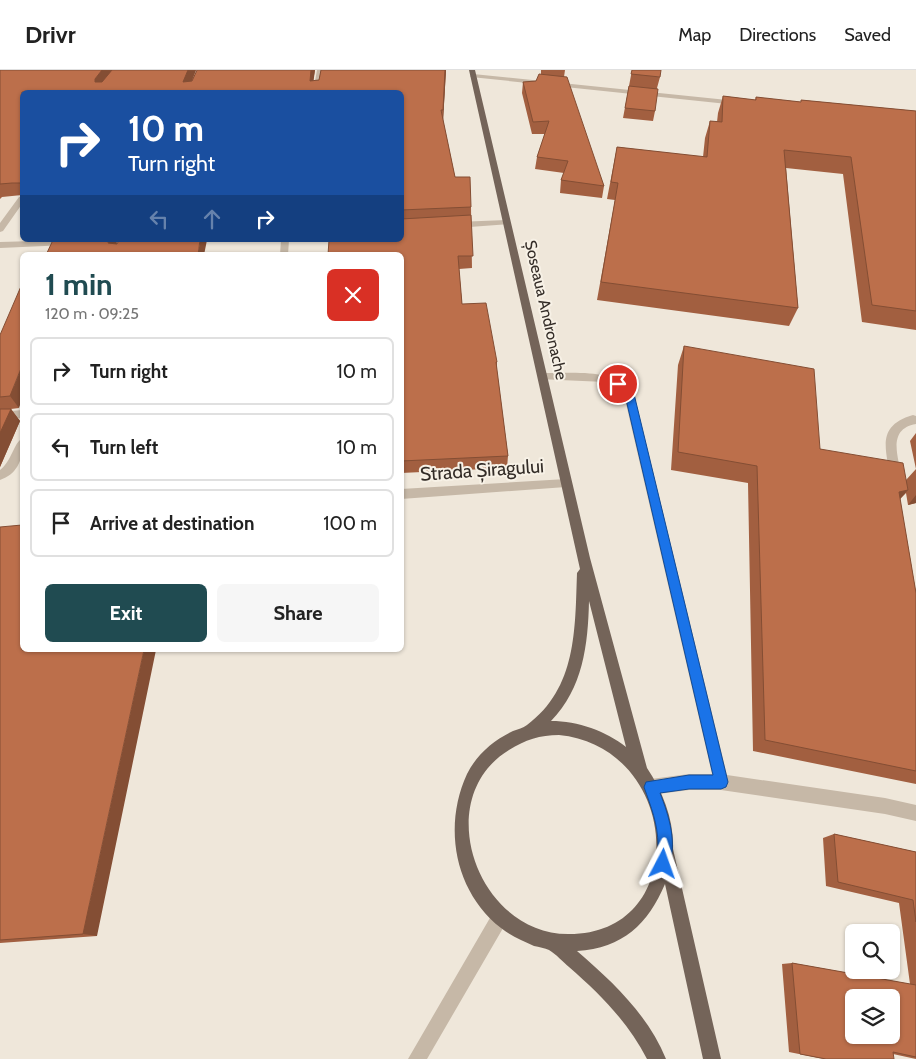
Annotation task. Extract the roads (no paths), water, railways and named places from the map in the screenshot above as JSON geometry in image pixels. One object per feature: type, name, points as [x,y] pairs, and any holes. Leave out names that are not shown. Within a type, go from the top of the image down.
[{"type":"main road","name":"Șoseaua Andronache","points":[[472,73],[584,558],[640,771]]},
{"type":"main road","name":"Șoseaua Andronache","points":[[532,730],[554,708],[567,689],[578,663],[584,558]]},
{"type":"main road","points":[[666,847],[660,880],[644,909],[619,931],[588,943],[554,944],[525,934],[500,917],[476,888],[463,855],[460,820],[467,788],[482,761],[505,741],[532,730],[561,728],[590,734],[617,749],[640,771],[651,787],[662,816],[666,847],[712,1059]]},
{"type":"main road","points":[[554,944],[616,997],[636,1023],[657,1059]]},
{"type":"street","points":[[316,90],[320,70]]},
{"type":"street","points":[[472,73],[747,104]]},
{"type":"street","points":[[0,229],[20,203]]},
{"type":"street","points":[[446,225],[507,222]]},
{"type":"street","points":[[0,245],[76,242]]},
{"type":"street","points":[[542,378],[606,379],[618,384],[629,394],[721,782]]},
{"type":"street","points":[[0,416],[20,414]]},
{"type":"street","points":[[897,488],[890,441],[895,430],[913,419],[916,420]]},
{"type":"street","points":[[0,476],[13,466],[20,449]]},
{"type":"street","name":"Strada Șiragului","points":[[404,494],[566,483]]},
{"type":"street","points":[[651,787],[689,782],[721,782],[885,806],[916,813]]},
{"type":"street","points":[[417,1059],[500,917]]}]
